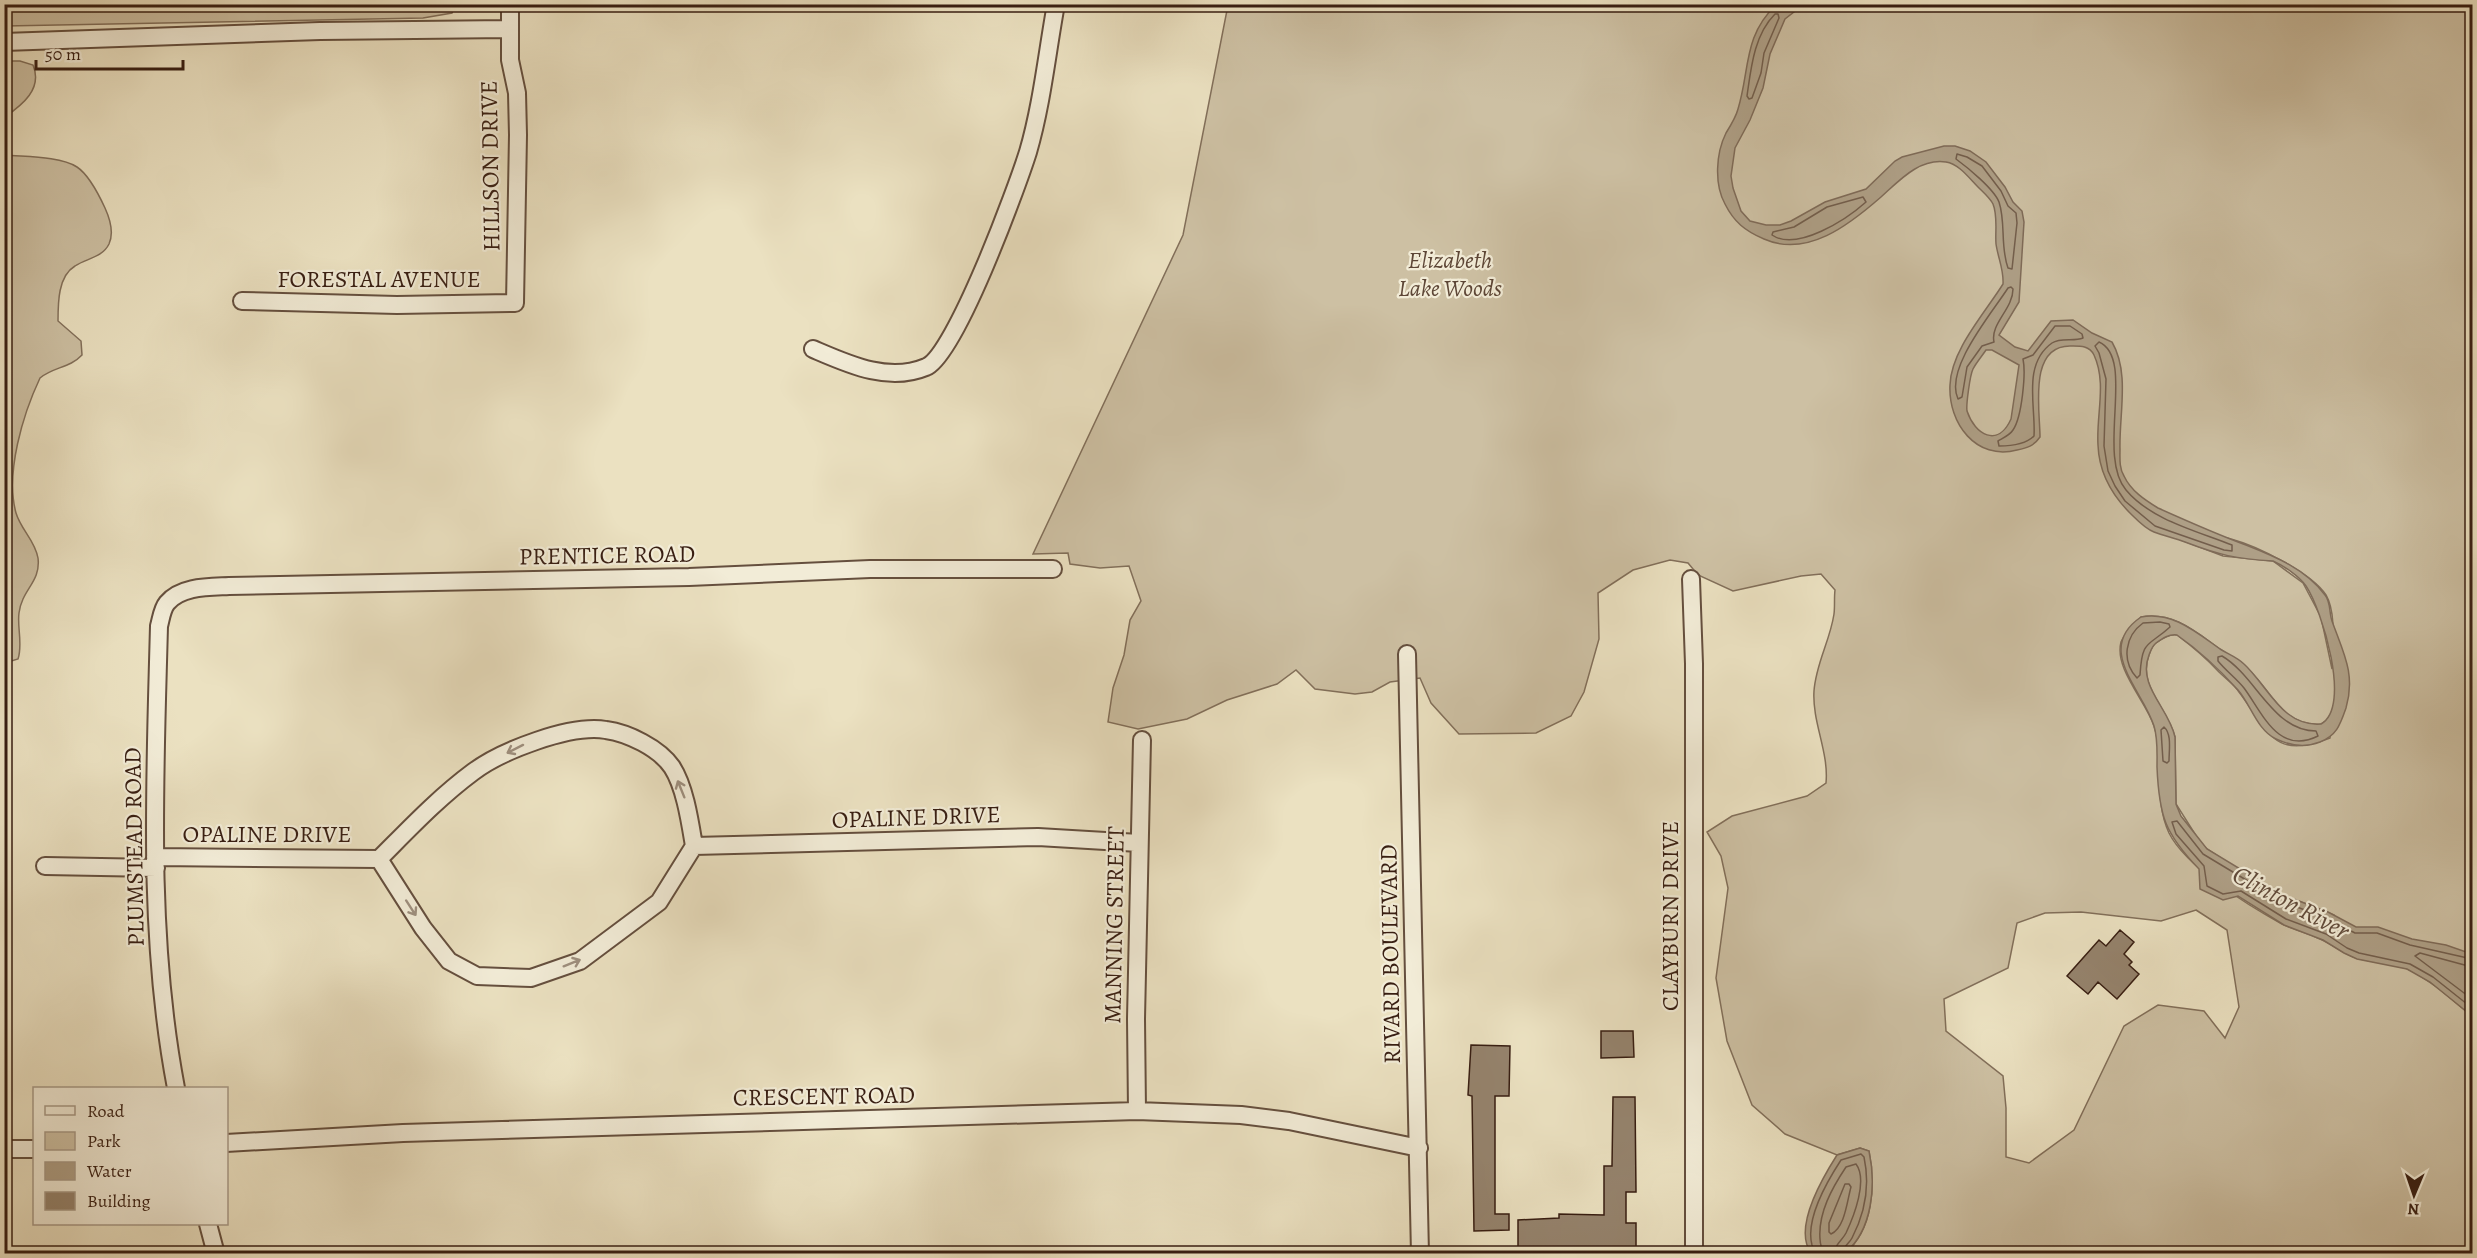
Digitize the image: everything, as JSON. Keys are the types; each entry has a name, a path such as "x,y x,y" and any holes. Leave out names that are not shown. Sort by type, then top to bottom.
{"street":[{"name":"HILLSON DRIVE","path":"510,4 510,60 517,93 518,124 515,303"},
{"path":"813,349 854,367 880,372 912,372 929,367 946,349 1001,229 1028,150 1056,4"},
{"path":"4,42 320,31 509,29"},
{"name":"FORESTAL AVENUE","path":"242,301 397,305 515,303"},
{"name":"PRENTICE ROAD","path":"166,604 181,593 199,587 678,578 904,568 1053,569"},
{"name":"CLAYBURN DRIVE","path":"1691,579 1694,664 1694,1254"},
{"name":"PLUMSTEAD ROAD","path":"166,604 159,626 155,862 160,973 176,1087"},
{"name":"RIVARD BOULEVARD","path":"1407,654 1420,1254"},
{"name":"OPALINE DRIVE","path":"45,866 379,859 436,802 475,770 524,745 574,732 605,730 648,745 672,767 688,807 694,846 659,902 580,961 531,978 477,976 449,961 423,928 379,859"},
{"name":"MANNING STREET","path":"1137,1111 1142,740"},
{"name":"OPALINE DRIVE","path":"694,846 1038,837 1139,843"},
{"name":"CRESCENT ROAD","path":"228,1143 403,1132 1137,1111 1240,1115 1289,1121 1419,1148"},
{"path":"4,1149 33,1149"},
{"path":"208,1225 216,1254"}],"green space":[{"path":"5,4 469,5 456,5 452,13 423,18 5,26"},
{"name":"Elizabeth Lake Woods","path":"1228,5 2472,5 2472,968 2334,928 2334,915 2283,895 2207,849 2176,804 2175,737 2150,687 2146,666 2156,643 2169,636 2177,635 2237,689 2265,729 2283,744 2295,746 2311,744 2330,738 2332,710 2330,718 2321,724 2297,720 2280,707 2243,665 2183,624 2163,617 2141,617 2122,639 2120,652 2126,674 2154,726 2159,753 2161,807 2164,820 2177,846 2189,859 2220,885 2282,924 2325,941 2356,958 2397,965 2410,970 2472,1016 2472,1253 1845,1253 1862,1232 1867,1220 1872,1192 1869,1151 1860,1148 1837,1155 1785,1134 1752,1105 1727,1041 1716,978 1728,888 1721,856 1707,832 1732,816 1807,796 1826,783 1825,760 1815,714 1814,691 1817,671 1832,624 1835,590 1821,574 1801,576 1733,591 1698,575 1688,563 1670,560 1633,570 1598,593 1599,639 1584,692 1571,716 1536,733 1459,734 1431,703 1420,678 1390,682 1372,692 1355,694 1315,689 1296,670 1277,684 1227,700 1187,719 1138,729 1108,722 1113,688 1124,655 1130,620 1141,601 1129,566 1100,568 1070,564 1068,553 1033,554 1183,235","holes":["2211,536 2231,539 2269,554 2309,578 2326,595 2332,612 2332,669 2321,617 2303,583 2273,561 2223,556 2176,538","2196,910 2227,930 2239,1007 2225,1038 2204,1011 2158,1005 2124,1026 2074,1130 2029,1163 2006,1157 2006,1108 2003,1076 1946,1031 1944,999 2008,968 2017,923 2045,913 2081,912 2161,921"]},
{"path":"5,61 20,61 33,65 35,82 24,102 5,117"},
{"path":"5,155 52,159 77,167 97,191 107,212 111,231 106,249 69,270 62,283 58,321 81,341 82,355 72,363 40,378 22,426 14,462 13,497 18,519 36,552 38,566 19,613 18,659 5,663"}],"water":[{"name":"Clinton River","path":"1776,5 1803,5 1785,19 1770,54 1763,88 1735,148 1731,176 1741,211 1750,221 1766,225 1780,225 1825,202 1866,189 1902,157 1944,146 1955,146 1970,151 1986,162 2013,202 2022,211 2024,222 2019,302 1999,335 2015,347 2028,351 2051,321 2073,320 2092,333 2112,342 2121,367 2122,380 2120,459 2122,473 2130,486 2158,508 2257,549 2309,578 2327,598 2332,621 2347,663 2349,696 2340,724 2326,739 2309,745 2293,745 2269,735 2231,682 2177,635 2166,637 2155,644 2146,666 2147,677 2150,687 2172,726 2175,737 2176,804 2181,816 2207,849 2283,895 2328,912 2356,927 2378,927 2412,939 2446,945 2472,954 2472,1016 2430,982 2407,969 2357,959 2323,940 2284,925 2238,896 2223,900 2200,889 2199,869 2178,845 2162,812 2154,726 2126,670 2122,656 2122,642 2128,629 2141,617 2163,617 2183,624 2241,662 2286,712 2307,723 2321,724 2330,714 2334,699 2334,679 2326,636 2313,598 2299,579 2273,561 2228,556 2151,531 2126,508 2108,484 2101,466 2098,434 2100,377 2094,355 2087,348 2070,346 2057,349 2048,356 2039,381 2040,437 2033,445 2002,452 1989,450 1967,436 1954,413 1950,385 1952,372 1962,345 2003,284 2003,279 1996,244 1996,219 1993,204 1955,165 1936,162 1918,167 1841,228 1811,241 1780,244 1757,236 1736,221 1721,196 1718,159 1726,133 1738,109 1753,41 1765,17","holes":["1986,350 1992,350 2019,365 2011,419 2006,428 1993,436 1981,432 1967,411 1973,369"]},
{"path":"1860,1148 1869,1151 1872,1178 1870,1206 1862,1232 1845,1253 1811,1253 1806,1243 1806,1230 1812,1203 1818,1189 1837,1155"}],"building":[{"path":"2120,930 2134,942 2124,954 2132,962 2129,965 2139,974 2117,999 2098,982 2088,994 2067,976 2099,940 2106,946"},
{"path":"1601,1031 1633,1031 1634,1057 1601,1058"},
{"path":"1471,1045 1510,1046 1509,1096 1495,1096 1495,1214 1509,1214 1509,1230 1474,1231 1472,1096 1468,1095"},
{"path":"1613,1097 1635,1097 1636,1192 1626,1192 1626,1223 1636,1223 1636,1254 1603,1254 1603,1248 1538,1247 1539,1254 1518,1254 1518,1220 1559,1218 1559,1214 1604,1215 1604,1166 1612,1166"}]}
